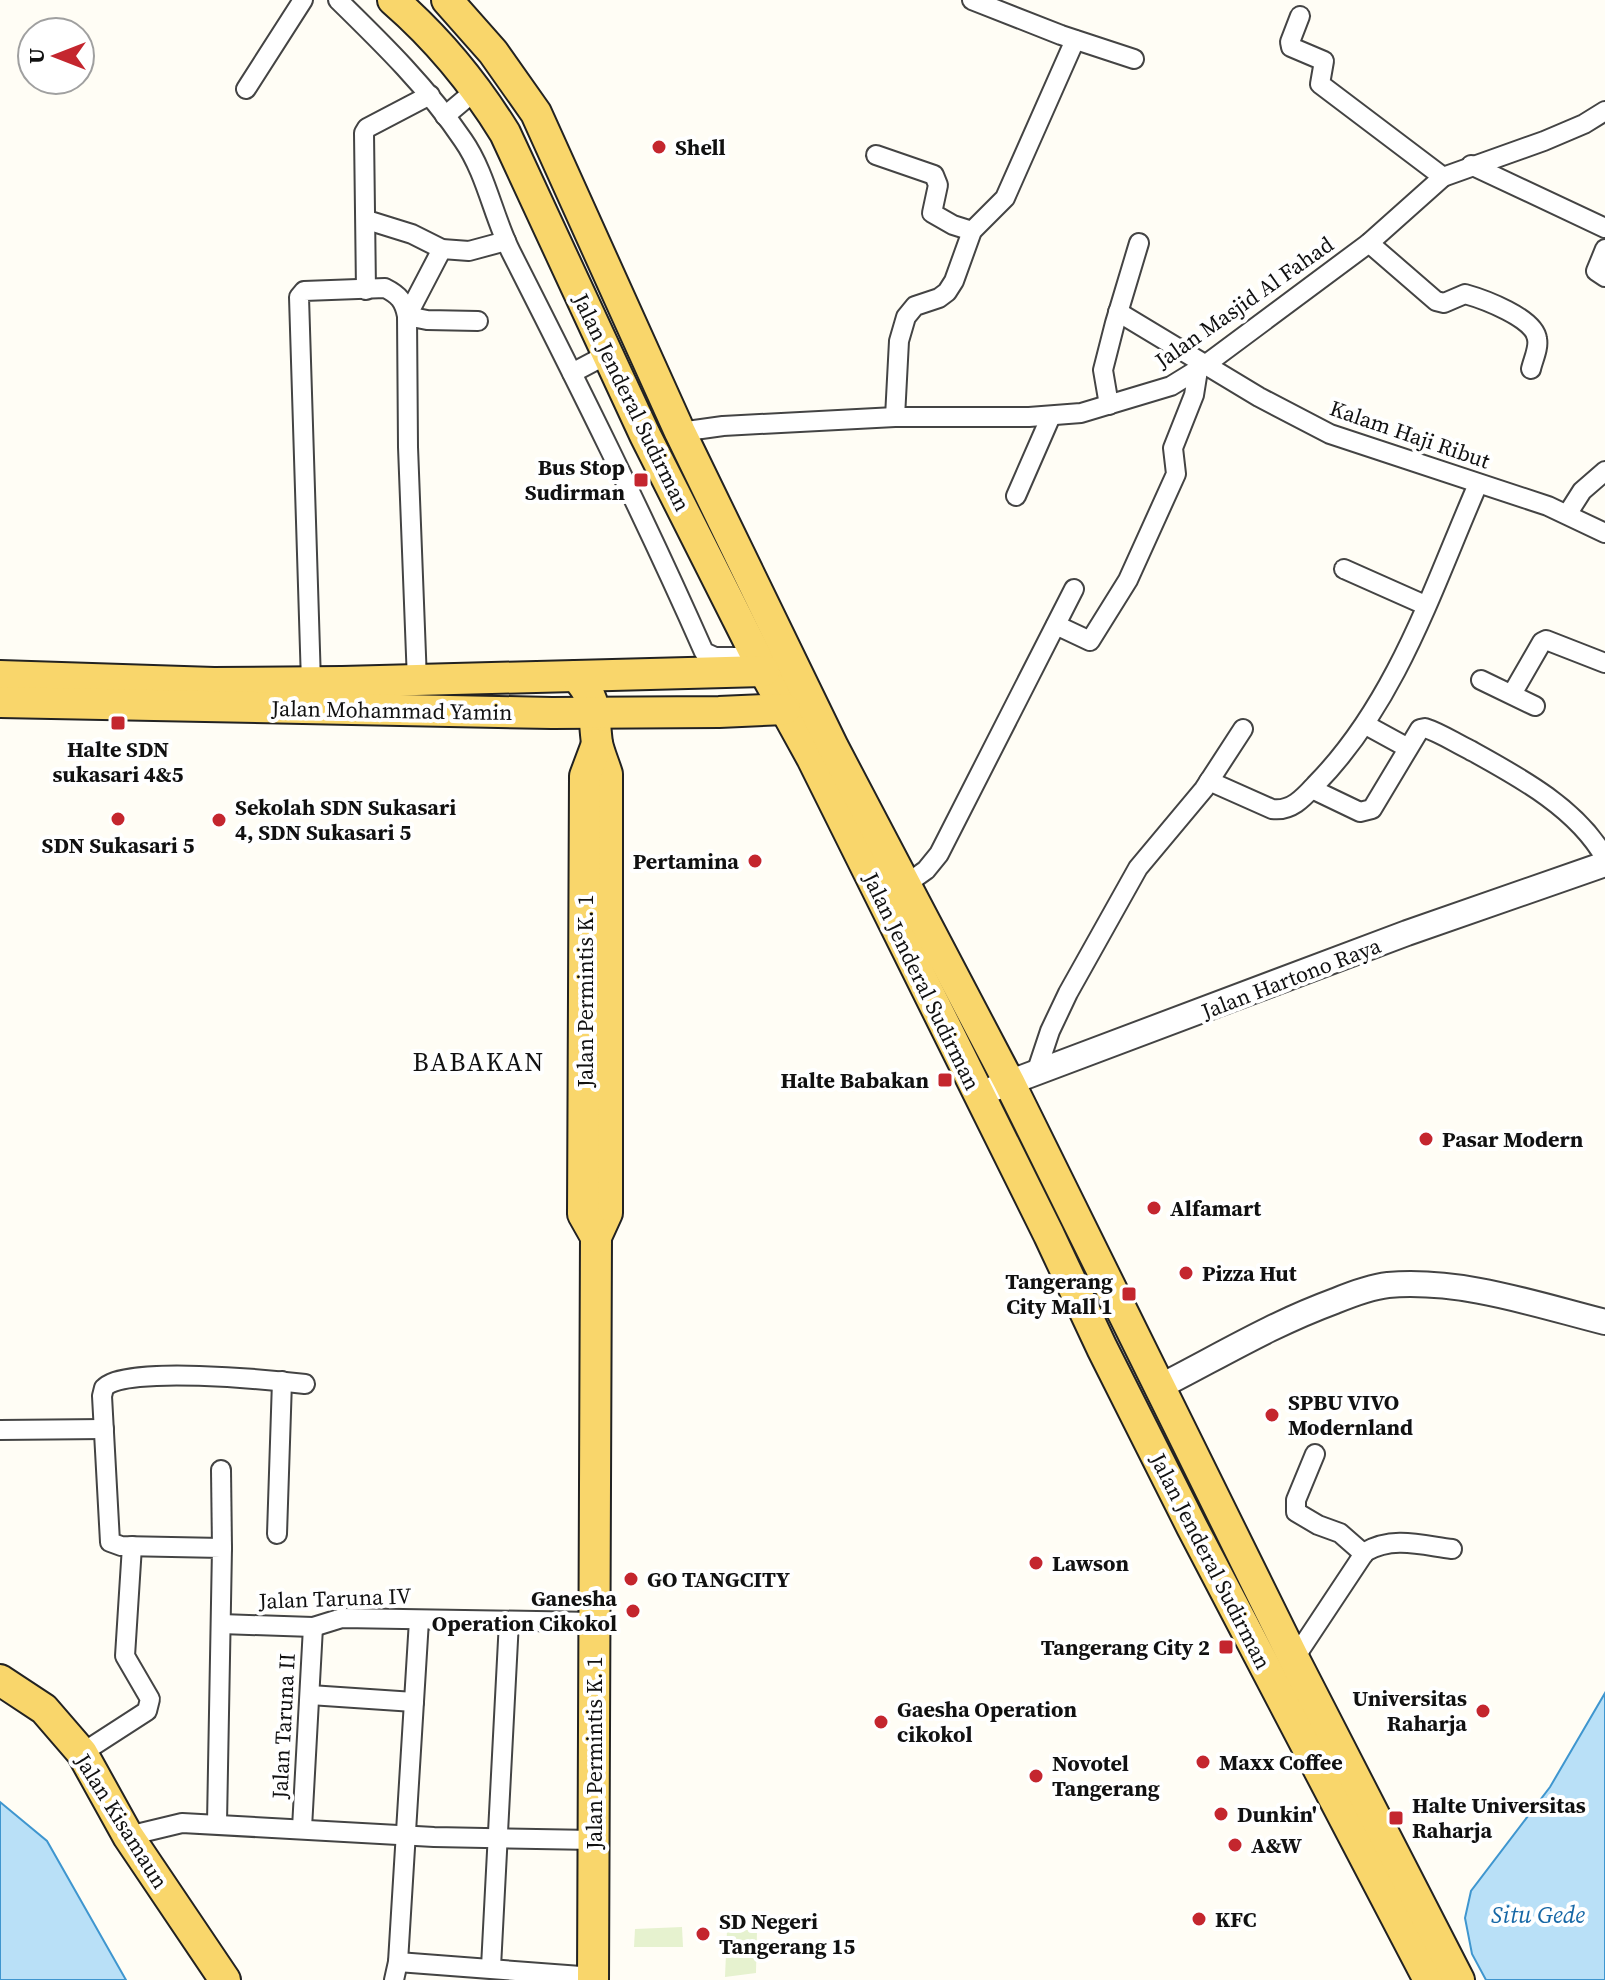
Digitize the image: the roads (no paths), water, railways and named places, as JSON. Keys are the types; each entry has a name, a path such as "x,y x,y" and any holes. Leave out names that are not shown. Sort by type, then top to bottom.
{"main road":[{"name":"Jalan Jenderal Sudirman","path":"393,0 446,51 477,89 505,133 608,354 642,471 760,664 812,758 1192,1527 1429,1980"},
{"name":"Jalan Jenderal Sudirman","path":"447,0 493,52 536,113 680,432 833,747 905,885 1023,1078 1159,1387 1459,1980"},
{"name":"Jalan Mohammad Yamin","path":"0,676 214,683 417,681 707,674 760,664"},
{"path":"707,674 719,712"},
{"name":"Jalan Permintis K. 1","path":"576,676 588,689 596,713 597,744 607,774 607,1213 596,1237 594,1979"},
{"name":"Jalan Mohammad Yamin","path":"0,702 596,713 785,709"},
{"name":"Jalan Kisamaun","path":"0,1680 44,1709 82,1753 128,1836 225,1980"}],"street":[{"path":"246,89 303,0"},
{"path":"338,0 430,95 474,160 506,241 572,373 642,471 704,652 715,657 760,664"},
{"path":"972,0 1134,59"},
{"path":"1300,16 1290,45 1324,61 1320,84 1443,177"},
{"path":"895,417 899,341 906,317 915,306 947,292 972,231 1005,198 1075,40"},
{"path":"445,116 477,89"},
{"path":"366,290 364,139 367,128 430,95"},
{"name":"Jalan Masjid Al Fahad","path":"680,432 723,426 895,417 1051,416 1081,413 1171,386 1369,243 1443,177 1544,141 1604,115"},
{"path":"876,155 934,175 938,185 932,213 972,231"},
{"path":"1471,165 1605,228"},
{"path":"367,220 412,234 442,249 469,251 506,241"},
{"path":"1109,405 1103,370 1139,243"},
{"path":"1369,243 1436,301 1444,303 1465,294 1527,321 1535,330 1538,341 1531,369"},
{"path":"407,316 442,249"},
{"path":"1605,249 1596,271 1605,277"},
{"path":"311,682 299,297 304,291 385,288 404,303 407,316 408,447 417,681"},
{"name":"Kalam Haji Ribut","path":"1118,312 1201,367 1330,434 1568,513 1605,533"},
{"path":"407,316 427,320 478,321"},
{"path":"572,373 608,354"},
{"path":"1056,625 1090,641 1128,580 1176,474 1173,448 1194,395 1201,367"},
{"path":"1016,496 1051,416"},
{"path":"1568,513 1582,491 1605,471"},
{"path":"1209,781 1272,809 1282,810 1293,806 1335,765 1366,725 1402,661 1478,484"},
{"path":"1344,569 1425,605"},
{"path":"905,885 926,870 939,854 1074,589"},
{"path":"1512,694 1546,640 1605,663"},
{"path":"1481,680 1535,706"},
{"path":"1366,725 1408,748"},
{"path":"1312,789 1360,812 1372,809 1420,729 1425,728 1511,772 1576,821 1596,842 1605,861"},
{"path":"1023,1078 1138,868 1209,781 1243,729"},
{"name":"Jalan Hartono Raya","path":"979,1096 1605,861"},
{"path":"1159,1387 1274,1325 1355,1293 1385,1285 1481,1291 1605,1322"},
{"path":"222,1548 114,1546 108,1538 104,1388 120,1379 173,1376 305,1384"},
{"path":"277,1534 282,1381"},
{"path":"0,1430 104,1429"},
{"path":"1315,1454 1296,1500 1296,1512 1340,1533 1364,1554"},
{"path":"217,1823 221,1470"},
{"path":"1294,1659 1364,1554 1381,1543 1452,1549"},
{"path":"82,1753 147,1711 150,1704 125,1656 132,1546"},
{"name":"Jalan Taruna IV","path":"221,1624 313,1627 342,1618 595,1622"},
{"path":"419,1620 396,1971 491,1967 594,1979"},
{"path":"491,1967 509,1621"},
{"name":"Jalan Taruna II","path":"302,1828 313,1627"},
{"path":"310,1695 414,1702"},
{"path":"128,1836 182,1823 217,1823 497,1840 594,1840"}],"water":[{"name":"Situ Gede","path":"1605,1693 1605,1980 1486,1980 1472,1954 1465,1918 1471,1891 1550,1787"},
{"path":"0,1802 47,1841 126,1980 0,1980"}],"place":[{"name":"Shell","path":"659,147"},
{"name":"Bus Stop Sudirman","path":"641,480"},
{"name":"Halte SDN sukasari 4&5","path":"118,723"},
{"name":"SDN Sukasari 5","path":"118,819"},
{"name":"Sekolah SDN Sukasari 4, SDN Sukasari 5","path":"219,820"},
{"name":"Pertamina","path":"755,861"},
{"name":"Halte Babakan","path":"945,1080"},
{"name":"Pasar Modern","path":"1426,1139"},
{"name":"Alfamart","path":"1154,1208"},
{"name":"Pizza Hut","path":"1186,1273"},
{"name":"Tangerang City Mall 1","path":"1129,1294"},
{"name":"SPBU VIVO Modernland","path":"1272,1415"},
{"name":"Lawson","path":"1036,1563"},
{"name":"GO TANGCITY","path":"631,1579"},
{"name":"Ganesha Operation Cikokol","path":"633,1611"},
{"name":"Tangerang City 2","path":"1226,1647"},
{"name":"Universitas Raharja","path":"1483,1711"},
{"name":"Gaesha Operation cikokol","path":"881,1722"},
{"name":"Maxx Coffee","path":"1203,1762"},
{"name":"Novotel Tangerang","path":"1036,1776"},
{"name":"Dunkin'","path":"1221,1814"},
{"name":"Halte Universitas Raharja","path":"1396,1818"},
{"name":"A&W","path":"1235,1845"},
{"name":"KFC","path":"1199,1919"},
{"name":"SD Negeri Tangerang 15","path":"703,1934"}],"district":[{"name":"BABAKAN","path":"479,1062"}]}
